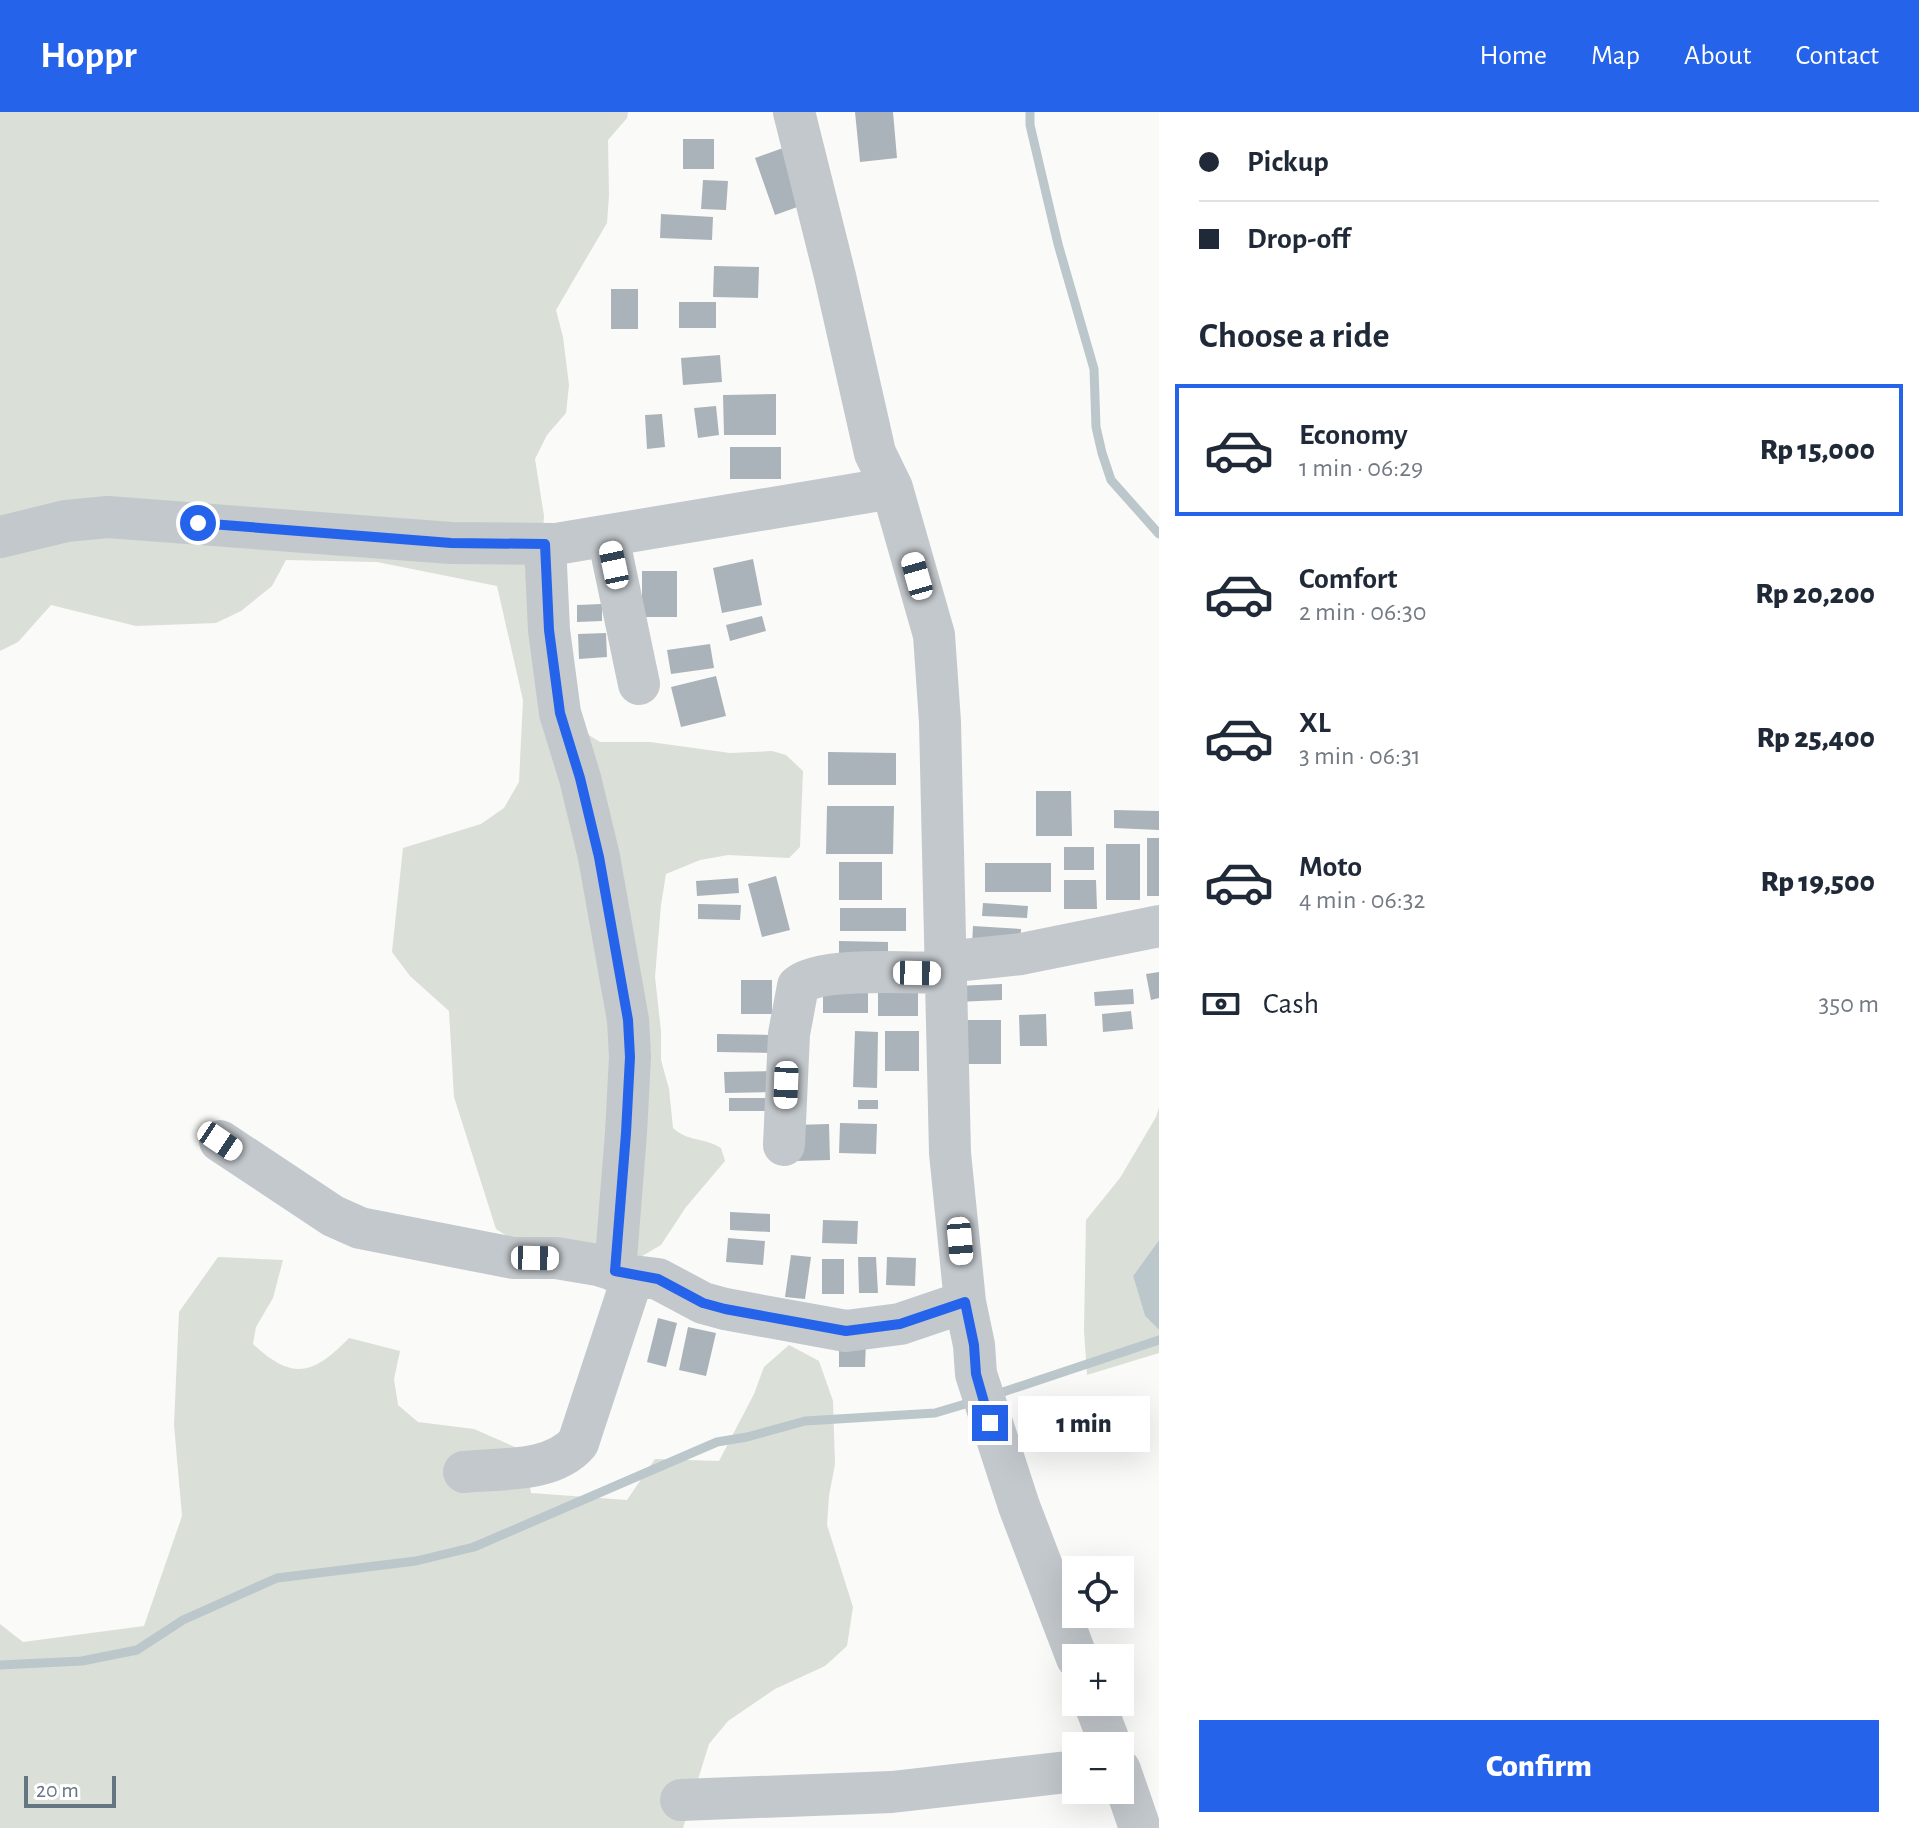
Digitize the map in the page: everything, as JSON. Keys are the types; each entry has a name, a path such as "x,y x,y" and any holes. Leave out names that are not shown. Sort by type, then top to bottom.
{"street":[{"path":"794,112 875,453 892,488 934,635 940,722 950,1153 965,1302 974,1345 976,1374 1019,1506 1072,1644"},
{"path":"0,537 66,521 108,517 451,543 545,544 892,488"},
{"path":"608,536 639,684"},
{"path":"464,1472 550,1463 568,1455 578,1443 635,1276 626,1133 630,1057 628,1020 599,857 560,713 549,630 545,544"},
{"path":"784,1145 789,1034 801,982 813,977 860,972 945,968 1159,926"},
{"path":"220,1141 333,1216 360,1228 513,1258 556,1258 635,1276 725,1309 846,1331 900,1324 965,1302"},
{"path":"681,1800 892,1792 1062,1773"},
{"path":"1132,1804 1140,1828"}],"shaded area":[{"path":"0,112 628,112 627,118 608,140 607,223 556,310 569,385 566,413 547,435 535,459 544,516 538,598 576,727 600,742 650,742 730,753 772,751 786,755 803,771 800,847 789,858 728,855 700,860 666,874 655,977 661,1060 669,1089 673,1128 721,1148 725,1161 686,1207 661,1245 637,1259 518,1243 496,1229 454,1097 449,1011 410,976 392,952 403,848 481,824 504,808 519,782 523,700 497,586 377,562 286,560 272,586 241,611 216,623 136,626 51,605 18,642 0,651"},
{"path":"1159,1108 1159,1240 1133,1276 1145,1316 1159,1330 1159,1353 1087,1375 1084,1330 1086,1220 1120,1178"},
{"path":"1159,1240 1159,1330 1145,1316 1133,1276"},
{"path":"218,1257 283,1260 273,1298 256,1327 253,1344 267,1356 280,1364 302,1369 324,1360 349,1338 400,1351 394,1379 398,1405 418,1422 474,1429 524,1451 531,1493 627,1500 655,1459 719,1461 754,1394 764,1367 789,1345 819,1361 833,1401 835,1464 827,1525 853,1607 847,1646 825,1666 775,1689 728,1721 709,1744 683,1828 0,1828 0,1624 23,1642 144,1626 182,1516 174,1425 179,1312"}],"building":[{"path":"855,112 893,112 897,158 860,162"},
{"path":"683,139 714,139 714,169 683,169"},
{"path":"783,148 803,205 775,215 755,158"},
{"path":"703,180 728,181 726,210 701,209"},
{"path":"661,214 713,217 712,240 660,238"},
{"path":"714,266 759,267 758,298 713,297"},
{"path":"611,289 638,289 638,329 611,329"},
{"path":"679,302 716,302 716,328 679,328"},
{"path":"720,355 722,382 683,385 681,358"},
{"path":"776,394 776,435 724,435 723,395"},
{"path":"716,406 719,435 698,438 694,408"},
{"path":"662,414 665,447 647,449 645,415"},
{"path":"730,447 781,447 781,479 730,479"},
{"path":"753,559 762,605 722,613 713,568"},
{"path":"642,571 677,571 677,617 642,617"},
{"path":"602,604 602,621 577,622 577,605"},
{"path":"762,616 766,631 730,641 726,625"},
{"path":"606,633 607,657 579,659 578,634"},
{"path":"710,644 714,668 671,674 667,650"},
{"path":"716,676 726,716 681,727 671,687"},
{"path":"828,752 896,753 896,785 828,785"},
{"path":"1036,791 1071,791 1072,836 1036,836"},
{"path":"827,806 894,806 893,854 826,854"},
{"path":"1114,810 1159,811 1159,830 1114,828"},
{"path":"1147,838 1159,838 1159,896 1147,896"},
{"path":"1106,844 1140,844 1140,900 1106,900"},
{"path":"1064,847 1094,847 1094,870 1064,870"},
{"path":"839,862 882,862 882,900 839,900"},
{"path":"985,863 1051,863 1051,892 985,892"},
{"path":"776,876 790,930 762,937 748,884"},
{"path":"738,878 739,893 697,896 696,881"},
{"path":"1064,880 1096,880 1097,909 1064,909"},
{"path":"983,903 1028,906 1027,918 982,916"},
{"path":"698,904 741,905 740,920 698,919"},
{"path":"840,908 906,908 906,931 840,931"},
{"path":"973,926 1021,929 1020,948 972,945"},
{"path":"839,941 888,942 888,963 839,962"},
{"path":"1159,972 1159,998 1151,1000 1146,974"},
{"path":"741,980 772,980 772,1014 741,1014"},
{"path":"1002,984 1002,1000 956,1002 955,986"},
{"path":"823,987 868,987 868,1013 823,1013"},
{"path":"1133,989 1134,1004 1095,1006 1094,992"},
{"path":"878,991 918,991 918,1016 878,1016"},
{"path":"1131,1011 1133,1029 1103,1032 1102,1014"},
{"path":"1046,1014 1047,1046 1020,1046 1019,1015"},
{"path":"961,1020 1001,1020 1001,1064 961,1064"},
{"path":"855,1031 878,1032 877,1088 853,1087"},
{"path":"885,1031 919,1031 919,1071 885,1071"},
{"path":"717,1034 772,1035 772,1053 717,1052"},
{"path":"775,1071 776,1092 725,1093 724,1072"},
{"path":"729,1098 771,1098 771,1111 729,1111"},
{"path":"858,1100 878,1100 878,1109 858,1109"},
{"path":"840,1123 877,1124 876,1154 839,1153"},
{"path":"829,1124 830,1160 795,1161 794,1125"},
{"path":"730,1212 770,1214 770,1232 730,1230"},
{"path":"823,1220 858,1221 857,1244 822,1243"},
{"path":"728,1238 765,1241 763,1265 726,1262"},
{"path":"791,1255 811,1257 805,1299 785,1297"},
{"path":"858,1257 876,1257 878,1293 859,1293"},
{"path":"887,1257 916,1258 915,1286 886,1285"},
{"path":"822,1259 844,1259 844,1294 822,1294"},
{"path":"658,1318 677,1323 666,1367 647,1362"},
{"path":"688,1327 716,1333 706,1376 679,1370"},
{"path":"839,1341 866,1342 865,1367 839,1367"}],"waterway":[{"path":"1030,112 1030,125 1058,244 1094,369 1096,427 1102,453 1111,480 1159,534"},
{"path":"994,1395 1159,1340"},
{"path":"0,1665 82,1661 137,1650 183,1620 277,1578 416,1561 474,1547 717,1442 805,1421 935,1413 972,1402"}],"route":[{"path":"198,523 451,543 545,544 549,630 560,713 599,857 628,1020 630,1057 615,1271 658,1279 703,1303 725,1309 846,1331 900,1324 965,1302 974,1345 976,1374 990,1423"}]}
